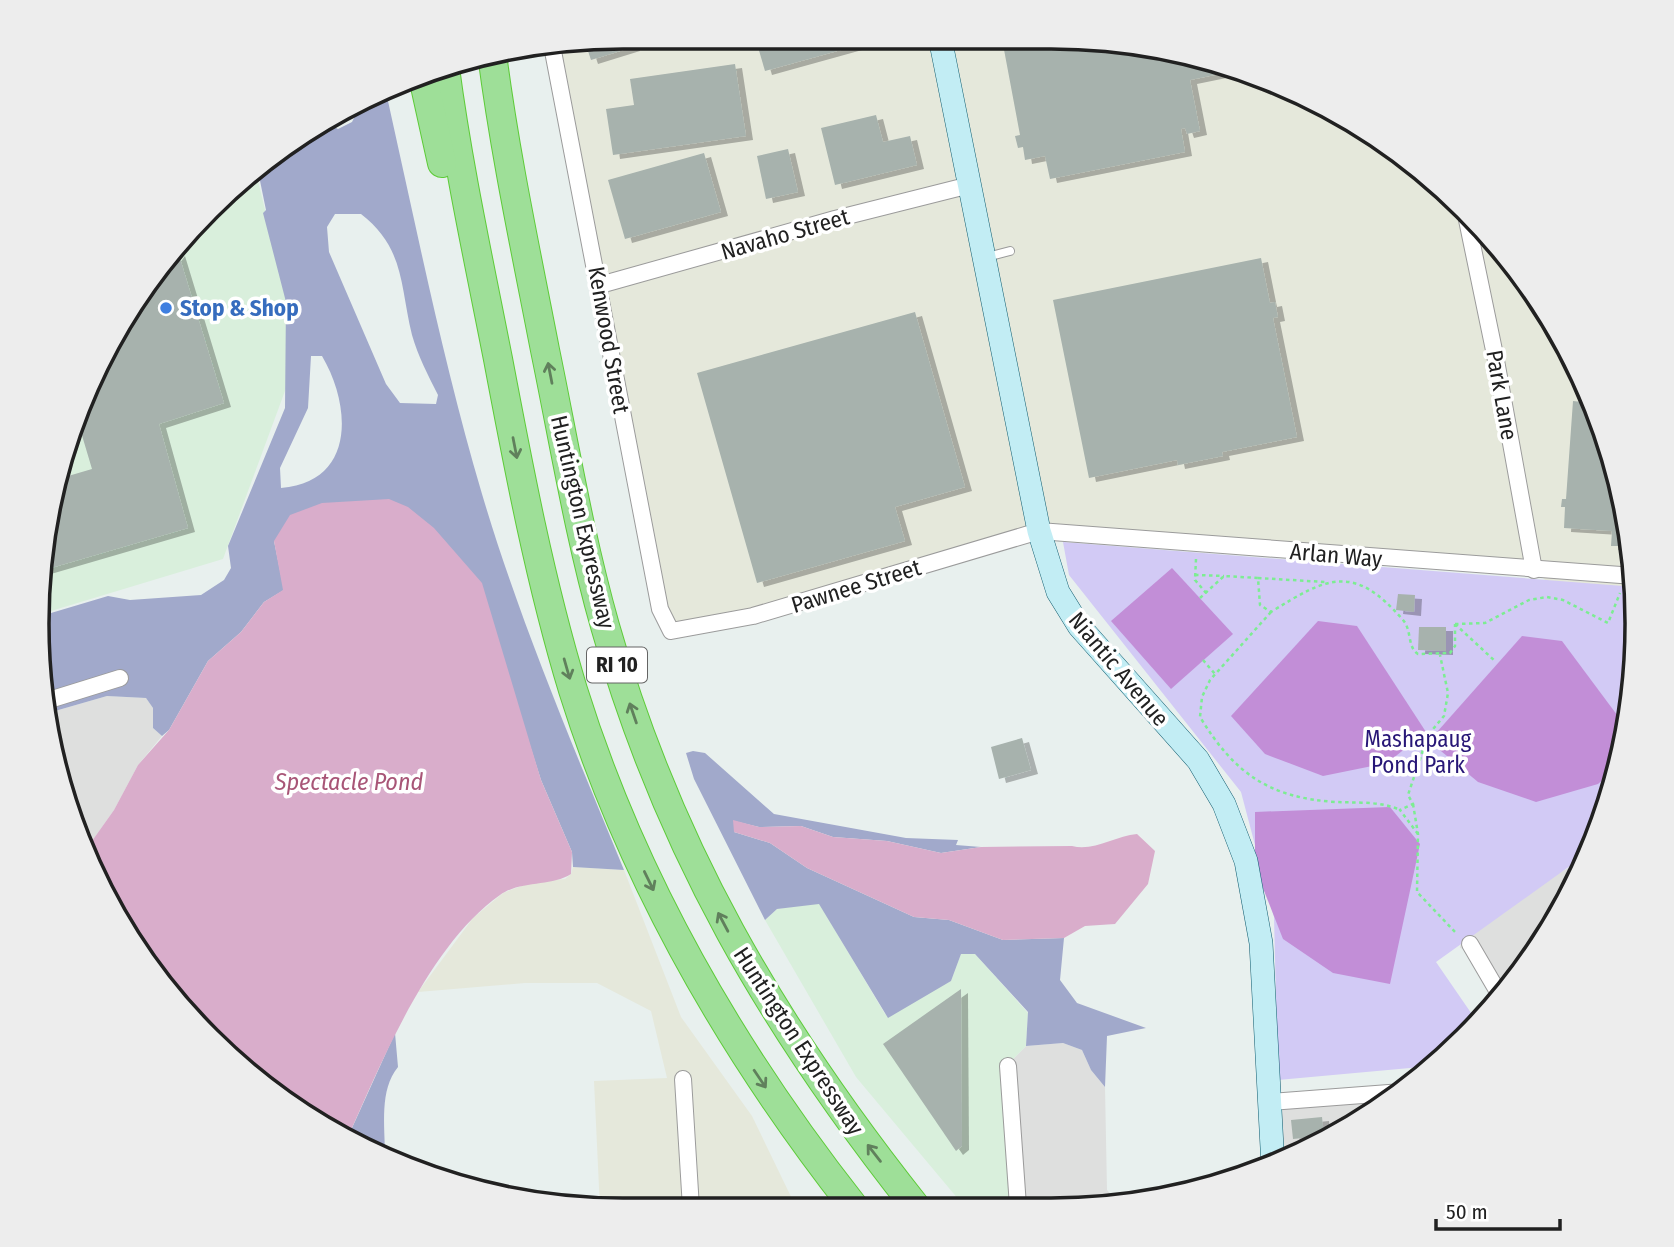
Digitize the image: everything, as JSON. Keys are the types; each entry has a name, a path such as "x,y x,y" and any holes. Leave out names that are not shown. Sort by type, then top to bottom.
{"highway":[{"name":"Huntington Expressway","path":"494,64 507,154 587,555 605,625 642,739 687,849 748,968 832,1098 909,1198"},
{"name":"RI 10","path":"446,77 462,173 531,526 556,632 614,803 664,912 722,1019 788,1120 847,1198"},
{"path":"425,85 456,225 499,366"}],"street":[{"name":"Niantic Avenue","path":"942,49 1039,531 1058,592 1079,626 1198,760 1224,804 1245,861 1261,943 1272,1153"},
{"name":"Kenwood Street","path":"554,54 660,609 671,631"},
{"name":"Navaho Street","path":"600,285 835,219 970,185"},
{"name":"Park Lane","path":"1469,231 1534,570"},
{"name":"Arlan Way","path":"1039,531 1623,576"},
{"name":"Pawnee Street","path":"671,631 753,616 1039,531"},
{"path":"54,698 120,678"},
{"path":"1464,940 1494,987"},
{"path":"1008,1066 1017,1198"},
{"path":"683,1079 690,1198"},
{"path":"1270,1102 1379,1095"}],"lane":[{"path":"984,257 1010,251"}],"path":[{"path":"1197,544 1195,580 1207,594"},
{"path":"1195,575 1353,582 1365,588 1406,622 1415,653 1450,653 1454,646 1455,624"},
{"path":"1200,598 1224,576"},
{"path":"1258,578 1260,605 1271,612"},
{"path":"1325,582 1271,612 1205,688 1200,717 1247,776 1279,792 1315,801 1382,805 1400,810 1418,834"},
{"path":"1455,624 1485,623 1529,600 1547,597 1563,600 1608,623 1624,588"},
{"path":"1455,624 1496,662"},
{"path":"1440,655 1448,693 1444,716 1428,735 1408,795 1413,804 1418,834 1417,892 1464,940"},
{"path":"1203,660 1215,674"},
{"path":"1400,810 1413,804"}],"shaded area":[{"path":"624,49 1088,50 1163,60 1199,69 1235,79 1305,108 1370,146 1429,192 1457,217 1482,245 1528,304 1566,369 1595,439 1614,511 1624,586 1624,594 1555,589 1532,568 1043,530 762,613 666,623 554,53"},
{"path":"388,100 442,344 482,494 530,637 624,870 573,867 572,852 541,780 510,683 274,541 284,590 264,602 241,632 208,661 169,730 162,736 153,728 153,708 146,698 107,696 56,711 50,661 49,614 108,596 130,600 201,595 224,580 231,568 228,546 285,408 286,302 263,213 266,210 260,180 304,146 334,127 338,129 352,122 355,116","holes":["335,214 361,214 386,240 393,254 414,343 438,395 436,404 400,403 386,384 329,252 327,227","311,356 322,356 339,397 342,419 340,439 334,457 323,472 305,483 281,488 280,468 308,408"]},
{"path":"258,181 299,353 223,559 49,611 60,511 79,439 108,369 146,304 168,274 217,217"},
{"path":"1172,568 1233,634 1171,689 1111,621"},
{"path":"1318,621 1357,626 1426,732 1387,763 1323,776 1265,754 1231,716"},
{"path":"1522,636 1562,641 1617,715 1603,780 1598,784 1536,802 1478,782 1429,741"},
{"path":"107,696 146,698 153,708 153,728 162,736 138,765 114,810 92,841 69,772 56,711"},
{"path":"686,753 705,753 774,814 906,838 958,840 956,845 981,847 941,853 887,841 833,837 801,826 759,827 734,821 734,832 770,843 807,868 914,917 949,920 1003,940 1064,938 1060,980 1077,1003 1146,1028 1107,1036 1105,1087 1091,1070 1082,1050 1063,1043 1026,1046 1028,1012 975,954 961,954 951,981 888,1018 819,904 777,909 765,920 694,779"},
{"path":"1390,807 1420,844 1390,984 1333,973 1283,939 1255,868 1255,812"},
{"path":"573,867 624,870 681,1017 752,1116 792,1198 599,1197 594,1081 667,1078 651,1011 597,983 525,983 418,992 473,918 503,893 532,882 565,879 571,874"},
{"path":"1571,867 1528,943 1495,986 1471,950 1460,948 1463,936 1522,892"},
{"path":"819,903 885,1014 951,981 961,954 975,954 1028,1013 1026,1046 1011,1061 1018,1198 957,1198 856,1077 765,920 777,909"},
{"path":"395,1033 398,1067 388,1086 386,1097 385,1146 351,1129"},
{"path":"1063,1043 1082,1050 1091,1070 1105,1087 1107,1190 1111,1194 1018,1198 1011,1061 1026,1046"},
{"path":"1381,1093 1338,1121 1275,1152 1273,1100"}],"green space":[{"name":"Mashapaug Pond Park","path":"1063,542 1624,586 1624,661 1614,736 1595,808 1572,865 1436,962 1472,1014 1414,1068 1278,1080 1274,917 1241,792 1069,575"}],"water":[{"name":"Spectacle Pond","path":"389,499 408,507 434,528 482,583 541,780 572,852 571,874 554,881 508,890 474,917 451,943 410,1007 351,1129 274,1079 217,1030 146,943 108,878 92,841 114,810 138,765 169,730 208,661 241,632 264,602 283,590 274,541 290,515 322,503"},
{"path":"733,820 759,827 801,826 833,837 887,841 941,853 981,847 1088,847 1137,834 1155,851 1148,884 1115,924 1085,926 1064,938 1003,940 949,920 914,917 807,868 770,843 734,832"}],"building":[{"path":"627,49 591,60 588,50"},
{"path":"759,49 844,49 765,71"},
{"path":"1004,49 1088,50 1125,54 1163,60 1218,74 1190,80 1200,131 1187,134 1185,128 1181,129 1185,152 1050,179 1045,156 1025,160 1023,147 1018,148 1015,136 1020,135"},
{"path":"735,64 746,136 613,155 606,109 634,105 630,79"},
{"path":"876,115 883,142 910,136 917,165 835,185 821,128"},
{"path":"788,149 798,192 766,199 757,156"},
{"path":"704,153 721,212 625,239 608,180"},
{"path":"1261,258 1270,303 1275,302 1278,317 1273,318 1297,437 1222,452 1223,456 1178,465 1177,460 1089,478 1053,300"},
{"path":"180,259 224,403 159,424 188,528 52,568 60,511 69,476 92,469 81,433 93,404 126,336 146,304"},
{"path":"915,312 965,487 895,507 905,541 757,583 697,373"},
{"path":"1573,401 1580,402 1595,439 1614,511 1620,546 1611,546 1612,531 1564,528 1565,507 1561,507 1562,499 1566,499"},
{"path":"1398,594 1415,595 1414,612 1396,610"},
{"path":"1419,627 1446,627 1446,651 1418,650"},
{"path":"1022,738 1031,770 999,779 991,747"},
{"path":"961,989 962,1146 956,1151 883,1044"},
{"path":"1322,1117 1323,1129 1308,1138 1293,1139 1291,1120"}],"place":[{"name":"Stop & Shop","path":"166,308"}]}
